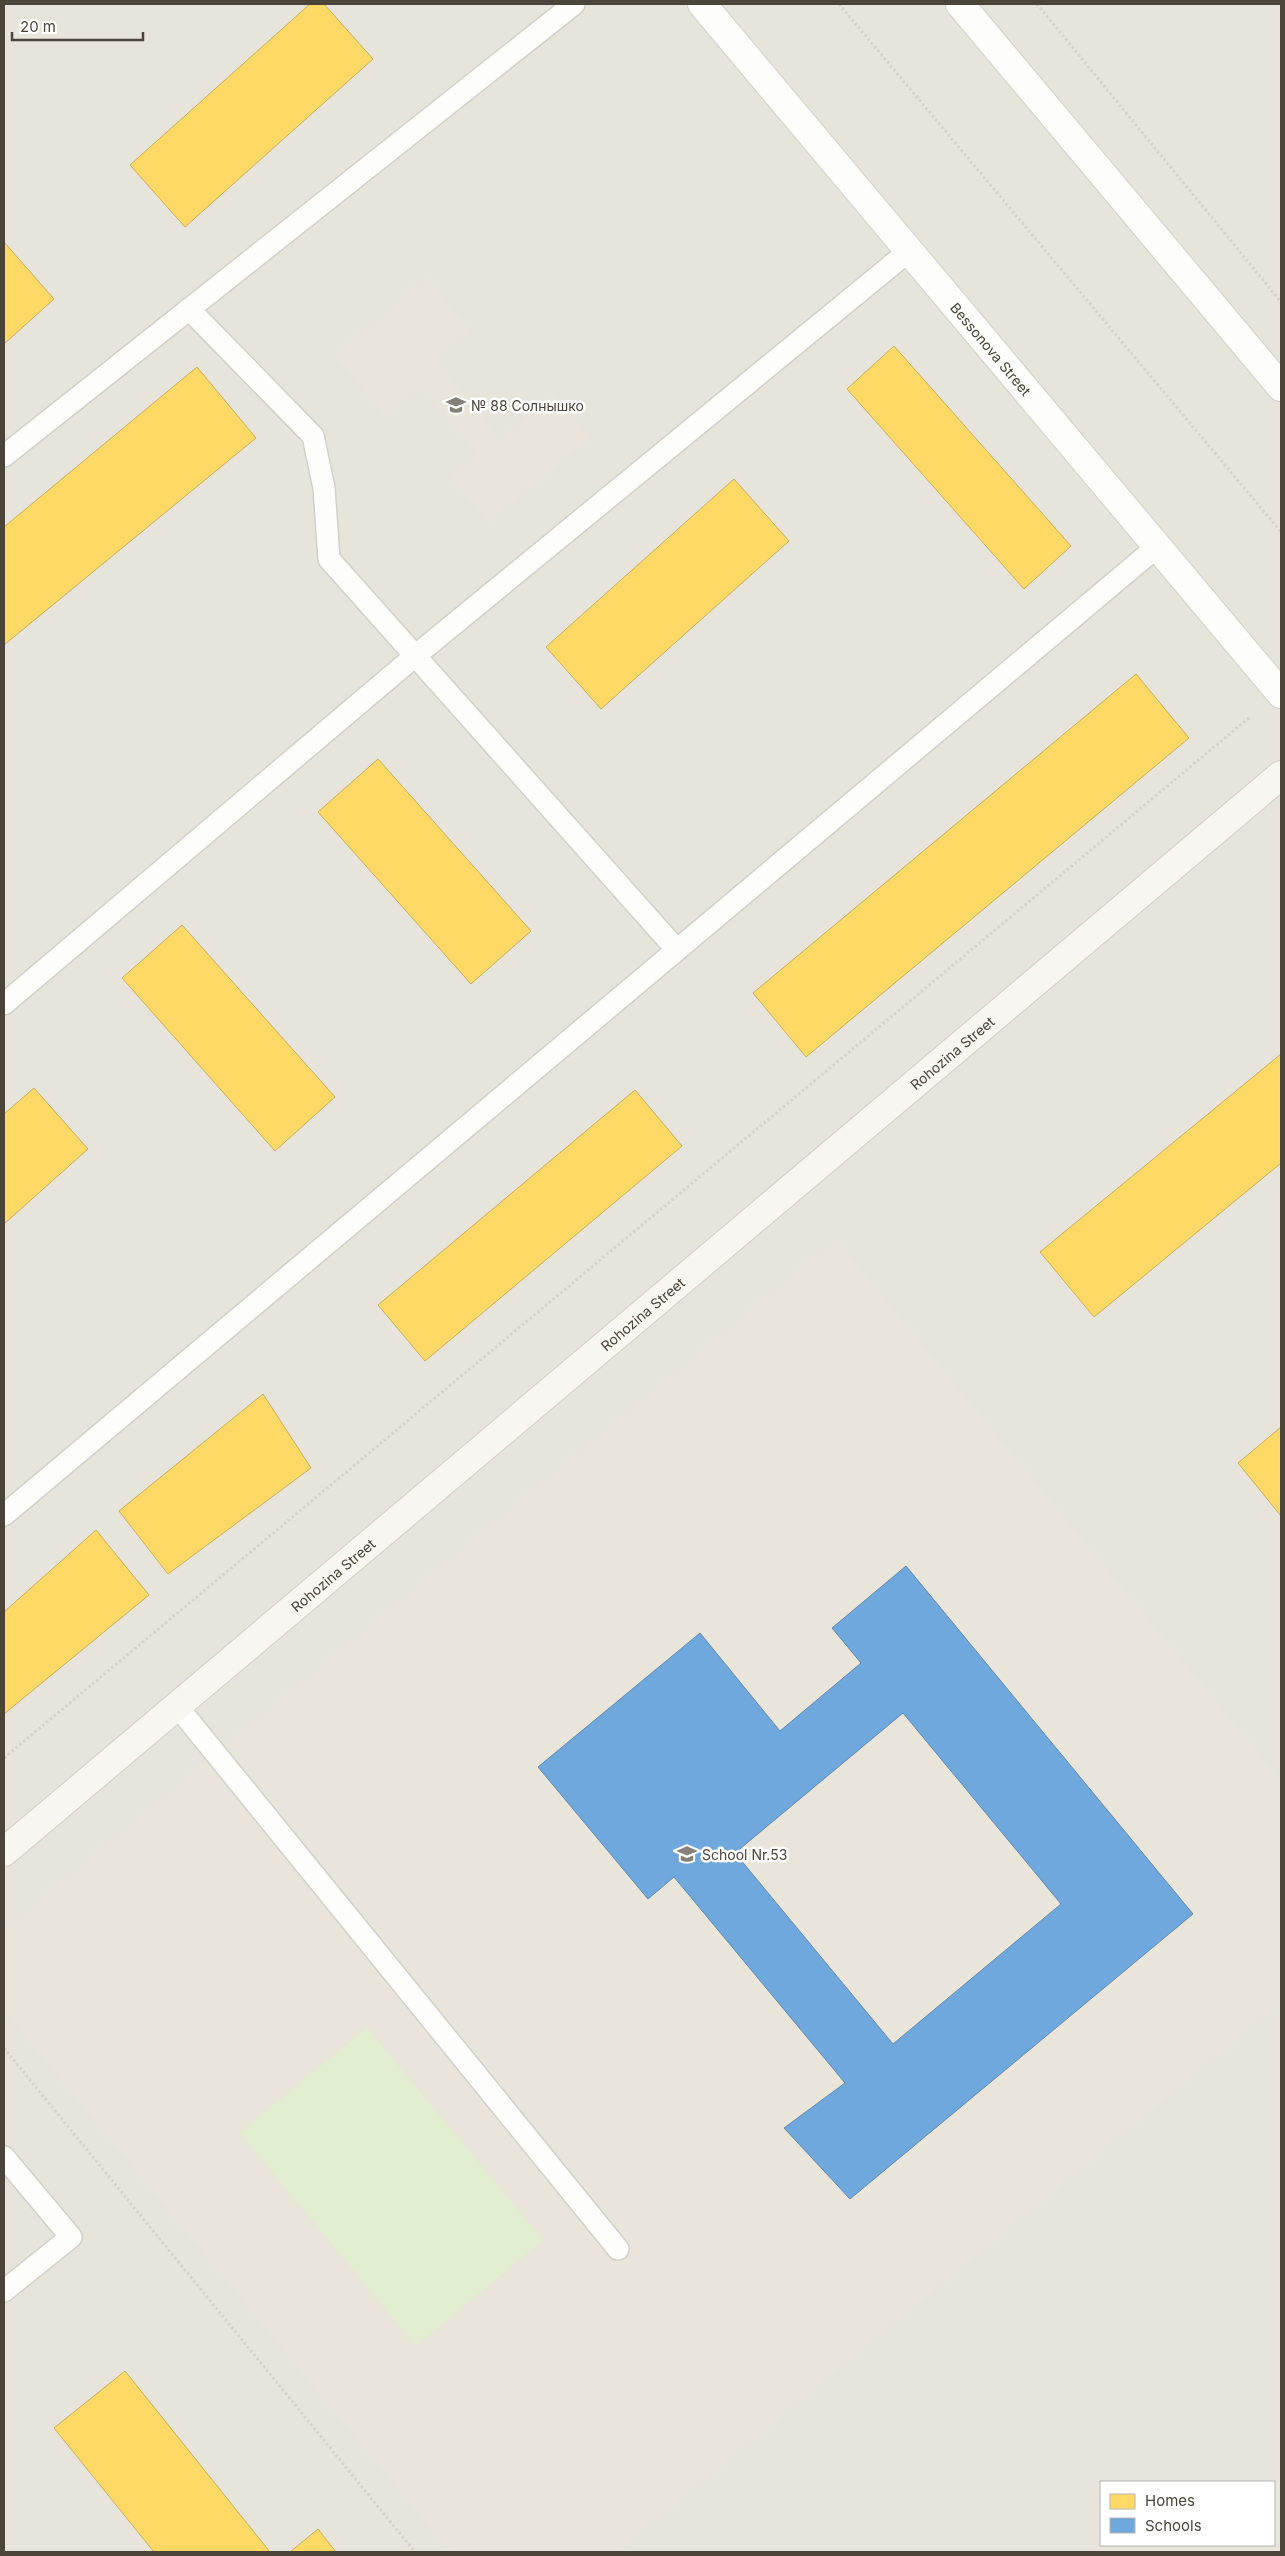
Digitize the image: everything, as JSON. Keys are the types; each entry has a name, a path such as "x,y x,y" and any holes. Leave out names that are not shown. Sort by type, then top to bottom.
{"street":[{"name":"Bessonova Street","path":"702,4 1280,693"},
{"path":"960,4 1281,387"},
{"name":"Rohozina Street","path":"4,1852 1281,775"}],"lane":[{"path":"4,456 574,4"},
{"path":"4,1004 415,656 909,251"},
{"path":"189,309 313,436 324,488 329,559 677,950"},
{"path":"4,1515 1158,546"},
{"path":"177,1706 618,2249"},
{"path":"4,2157 70,2237 4,2291"}],"path":[{"path":"839,4 1281,532"},
{"path":"1037,4 1281,302"},
{"path":"4,1758 1280,693"},
{"path":"4,2048 415,2552"}],"shaded area":[{"path":"4,4 1281,4 1281,2552 4,2552"},
{"name":"№ 88 Солнышко","path":"426,277 472,332 437,361 501,438 554,394 590,438 489,524 449,476 476,453 424,388 386,417 334,355"},
{"name":"School Nr.53","path":"835,1238 1281,1780 1281,2004 619,2552 450,2552 4,2011 4,1928"}],"green space":[{"path":"367,2028 543,2240 416,2346 240,2133"}],"building: Homes":[{"path":"310,4 324,4 373,59 185,227 130,165"},
{"path":"4,242 54,299 4,344"},
{"path":"894,346 1071,546 1024,589 847,389"},
{"path":"197,367 256,438 4,645 4,527"},
{"path":"734,479 789,541 601,709 546,647"},
{"path":"1136,674 1189,738 806,1057 753,993"},
{"path":"378,759 531,931 471,984 318,812"},
{"path":"182,925 335,1097 275,1151 122,978"},
{"path":"1281,1054 1281,1163 1094,1317 1040,1252"},
{"path":"34,1088 88,1149 4,1224 4,1114"},
{"path":"635,1090 682,1146 425,1361 378,1305"},
{"path":"263,1394 311,1468 168,1574 119,1511"},
{"path":"1281,1427 1281,1516 1238,1463"},
{"path":"96,1530 149,1595 4,1714 4,1612"},
{"path":"125,2371 270,2552 154,2552 54,2428"},
{"path":"318,2529 336,2552 290,2552"}],"building: Schools":[{"path":"906,1566 1193,1914 850,2199 784,2128 845,2083 674,1877 648,1899 538,1767 700,1633 780,1731 861,1663 832,1628","holes":["903,1713 1061,1904 893,2044 735,1853"]}],"place":[{"name":"№ 88 Солнышко","path":"456,405"},
{"name":"School Nr.53","path":"687,1854"}]}
